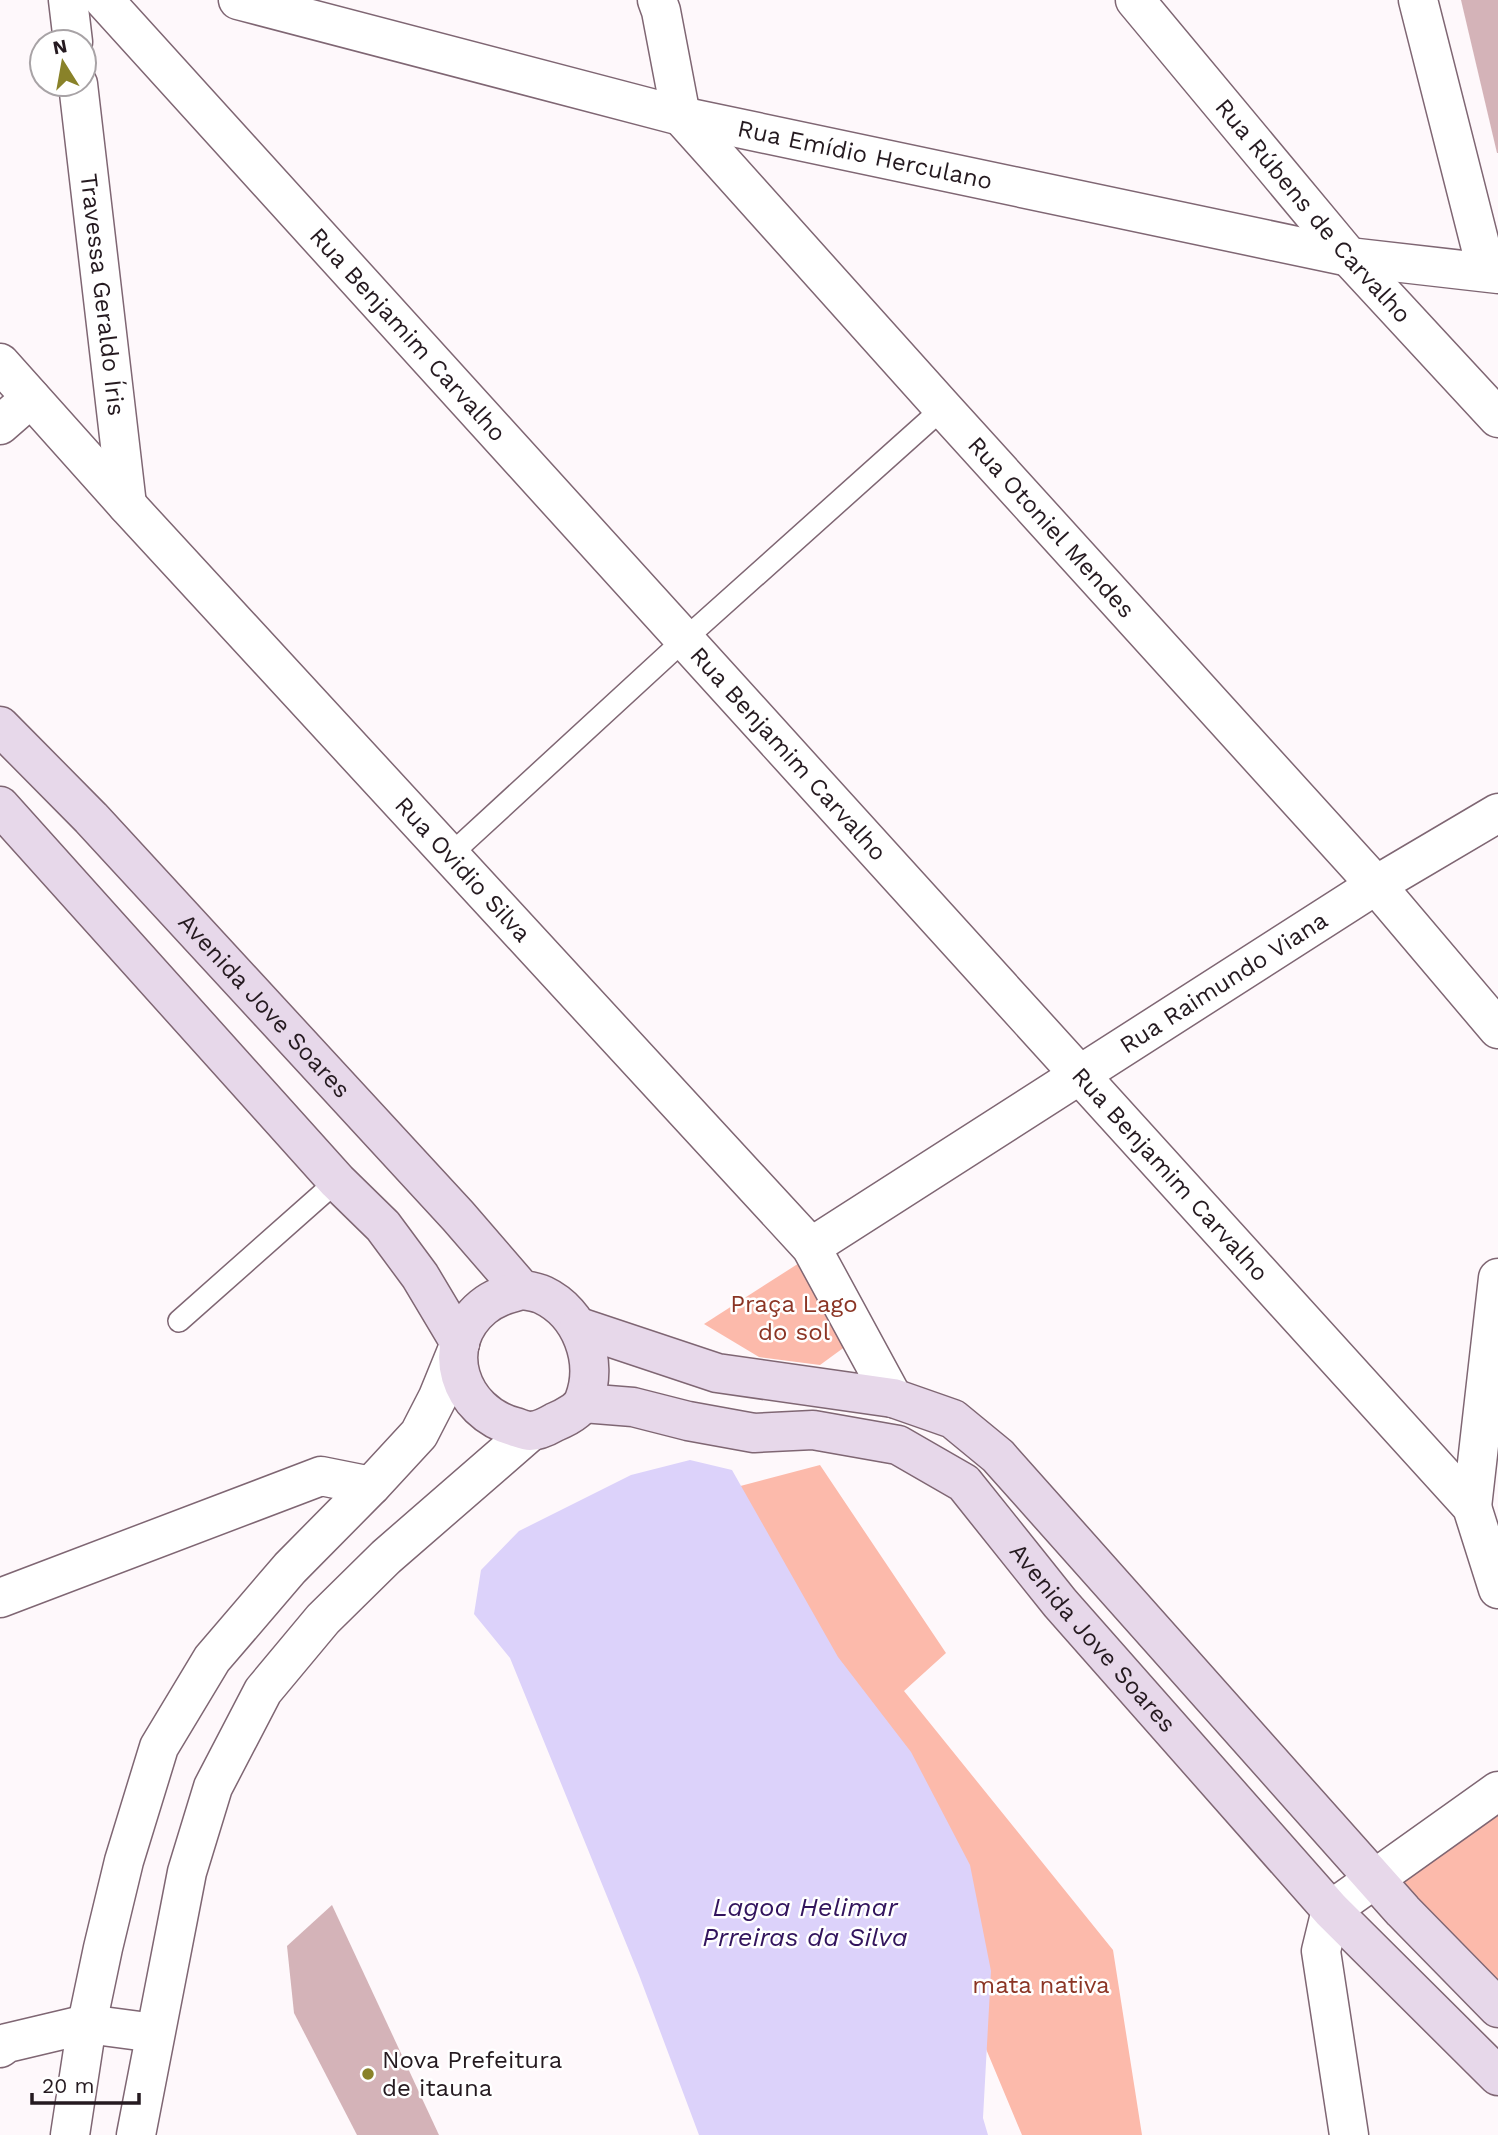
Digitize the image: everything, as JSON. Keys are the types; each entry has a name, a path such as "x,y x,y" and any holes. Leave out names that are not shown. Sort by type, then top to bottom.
{"main road":[{"name":"Avenida Jove Soares","path":"0,726 91,818 458,1216 522,1290 541,1294 554,1301 579,1327 717,1373 893,1398 953,1419 998,1456 1374,1878 1498,2008"},
{"path":"0,806 337,1181 391,1236 420,1276 460,1343"},
{"path":"522,1290 501,1296 483,1307 469,1324 460,1343 459,1367 466,1390 480,1409 500,1423 531,1431 566,1418 583,1402"},
{"name":"Avenida Jove Soares","path":"579,1327 589,1365 583,1402 633,1407 688,1421 754,1433 813,1430 898,1446 964,1483 1060,1603 1331,1910 1498,2076"}],"street":[{"path":"68,0 71,28"},
{"name":"Rua Benjamim Carvalho","path":"104,0 1472,1507"},
{"name":"Rua Emídio Herculano","path":"238,0 681,116 1349,257 1492,273"},
{"path":"657,0 681,116"},
{"name":"Rua Rúbens de Carvalho","path":"1135,0 1349,257 1498,418"},
{"path":"1418,0 1492,273"},
{"name":"Travessa Geraldo Íris","path":"80,98 127,505"},
{"name":"Rua Otoniel Mendes","path":"681,116 1376,885 1498,1028"},
{"name":"Rua Ovidio Silva","path":"0,363 449,856 811,1247 893,1398"},
{"path":"0,425 31,398"},
{"name":"Rua Raimundo Viana","path":"811,1247 1376,885 1498,813"},
{"path":"1498,1278 1472,1507 1498,1589"},
{"path":"70,2135 87,2024 124,1861 159,1747 212,1659 290,1568 419,1434 439,1397 460,1343"},
{"path":"136,2135 187,1872 213,1787 263,1691 323,1619 368,1575 531,1431"},
{"path":"0,1598 321,1476 371,1486"},
{"path":"1349,2135 1321,1951 1331,1910 1498,1791"},
{"path":"0,2048 7,2043 87,2024 155,2033"}],"lane":[{"path":"449,856 685,639 943,408"},
{"path":"179,1321 337,1181"}],"green space":[{"name":"Praça Lago do sol","path":"807,1258 857,1338 820,1365 759,1357 704,1324"},
{"name":"mata nativa","path":"820,1465 946,1653 904,1691 1113,1950 1142,2135 1022,2135 884,1805 729,1489"},
{"path":"1498,1811 1498,1996 1392,1886"}],"water":[{"name":"Lagoa Helimar Prreiras da Silva","path":"690,1460 732,1470 838,1657 911,1752 970,1865 991,1971 983,2118 988,2135 699,2135 639,1975 510,1658 474,1614 481,1570 519,1531 631,1475"}],"building":[{"path":"1461,0 1498,0 1498,153 1497,153"},
{"name":"Nova Prefeitura de itauna","path":"332,1905 439,2135 357,2135 294,2013 287,1946"}],"place":[{"name":"Nova Prefeitura de itauna","path":"368,2074"}]}
